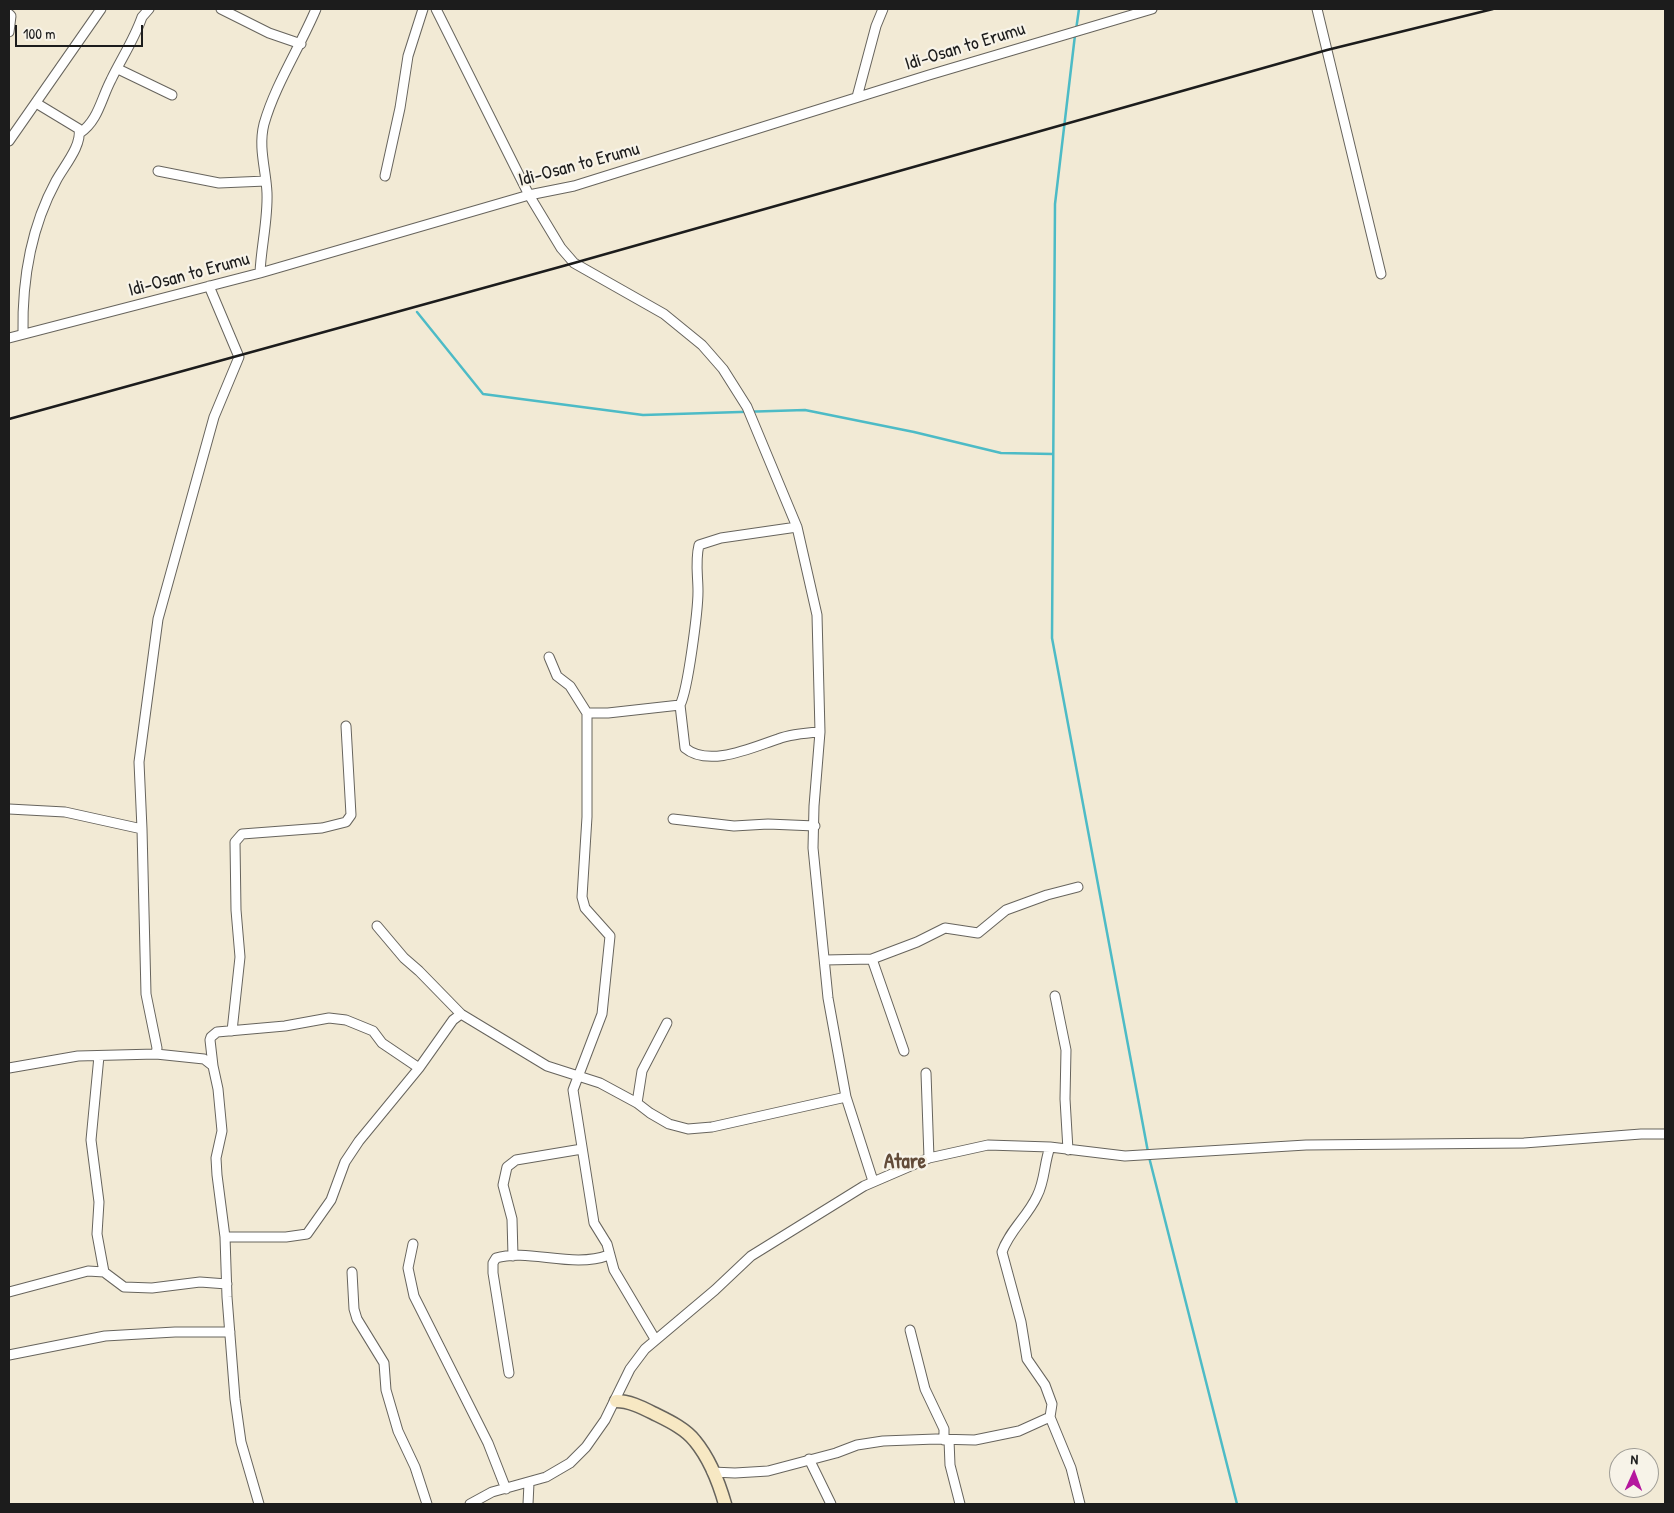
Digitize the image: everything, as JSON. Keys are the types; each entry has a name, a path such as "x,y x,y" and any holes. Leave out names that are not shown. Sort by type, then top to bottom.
{"street":[{"path":"9,141 101,9"},
{"path":"80,134 89,127 96,115 111,79 118,69 142,18 149,9"},
{"path":"221,9 269,33 301,44"},
{"path":"260,273 266,210 266,181 260,144 276,92 301,44 316,9"},
{"path":"385,176 400,108 408,56 423,9"},
{"path":"436,9 529,195 561,248 574,263 664,314 702,345 723,369 747,406 797,527 816,615 820,732 814,806 814,848 828,998 846,1097 873,1181"},
{"path":"856,98 876,26 883,9"},
{"name":"Idi-Osan to Erumu","path":"9,338 260,273 529,195 574,186 856,98 1152,9"},
{"path":"1318,9 1382,274"},
{"path":"9,14 11,16 9,32"},
{"path":"118,69 172,96"},
{"path":"23,334 28,268 38,221 51,190 80,139 79,129 73,123 36,103"},
{"path":"158,171 219,183 266,181"},
{"path":"156,1054 157,1048 146,994 139,762 158,619 214,417 239,357 209,286"},
{"path":"797,527 721,538 699,545 697,554 698,593 688,673 683,699 680,704 685,748 692,754 718,755 749,750 779,738 820,732"},
{"path":"549,657 557,676 570,686 587,713 587,817 582,897 585,908 610,936 602,1014 574,1090 582,1149 594,1223 607,1244 614,1270 655,1339"},
{"path":"587,713 608,713 680,704"},
{"path":"232,1031 240,957 236,910 235,842 242,834 322,828 346,822 351,815 346,726"},
{"path":"9,809 65,812 142,829"},
{"path":"673,819 734,826 768,824 815,826"},
{"path":"824,960 872,958 918,942 945,928 978,933 1006,910 1047,895 1078,888"},
{"path":"377,926 404,958 461,1014 548,1066 600,1083 637,1103 669,1124 688,1130 712,1127 846,1097"},
{"path":"872,958 904,1051"},
{"path":"1055,996 1066,1050 1065,1099 1068,1150"},
{"path":"225,1237 286,1238 307,1234 331,1200 345,1162 381,1113 419,1068 452,1020 461,1014"},
{"path":"259,1504 241,1442 235,1399 225,1237 216,1176 216,1158 222,1132 221,1113 209,1048 211,1036 217,1032 285,1026 329,1018 346,1020 373,1031 382,1043 419,1068"},
{"path":"637,1103 642,1071 667,1023"},
{"path":"9,1068 78,1056 156,1054 204,1059 213,1066"},
{"path":"99,1056 91,1140 99,1202 97,1234 104,1272"},
{"path":"926,1073 929,1158"},
{"path":"470,1504 492,1492 546,1477 570,1463 586,1447 616,1401 630,1369 655,1339 715,1290 750,1256 788,1230 873,1181 929,1158 988,1145 1050,1147 1121,1156 1216,1152 1306,1145 1524,1143 1665,1134"},
{"path":"1050,1147 1045,1161 1038,1196 1006,1240 1002,1252 1020,1314 1027,1359 1045,1385 1052,1404 1050,1417 1072,1468 1080,1504"},
{"path":"513,1256 512,1219 503,1186 507,1167 516,1160 582,1149"},
{"path":"413,1244 408,1268 414,1296 488,1443 506,1489"},
{"path":"509,1373 493,1263 496,1258 513,1256 596,1260 609,1255"},
{"path":"9,1292 88,1271 104,1272 124,1287 152,1288 200,1282 227,1284"},
{"path":"352,1272 353,1300 357,1319 384,1363 386,1390 398,1431 415,1467 427,1504"},
{"path":"910,1330 925,1390 944,1429 950,1465 960,1504"},
{"path":"9,1355 104,1336 176,1332 230,1332"},
{"path":"616,1401 625,1401 644,1408 683,1431 694,1440 712,1472 725,1504"},
{"path":"712,1472 768,1471 836,1453 857,1445 883,1441 974,1440 997,1437 1050,1417"},
{"path":"809,1460 831,1504"},
{"path":"528,1504 529,1483"}],"waterway":[{"path":"1076,30 1079,9"},
{"path":"1075,35 1055,204 1052,638 1148,1152"},
{"path":"417,312 483,394 643,415 805,410 914,432 1001,453 1053,454"},
{"path":"1149,1157 1237,1504"}],"railway":[{"path":"9,419 574,263 1327,50 1493,9"}],"district":[{"name":"Atare","path":"905,1162"}]}
